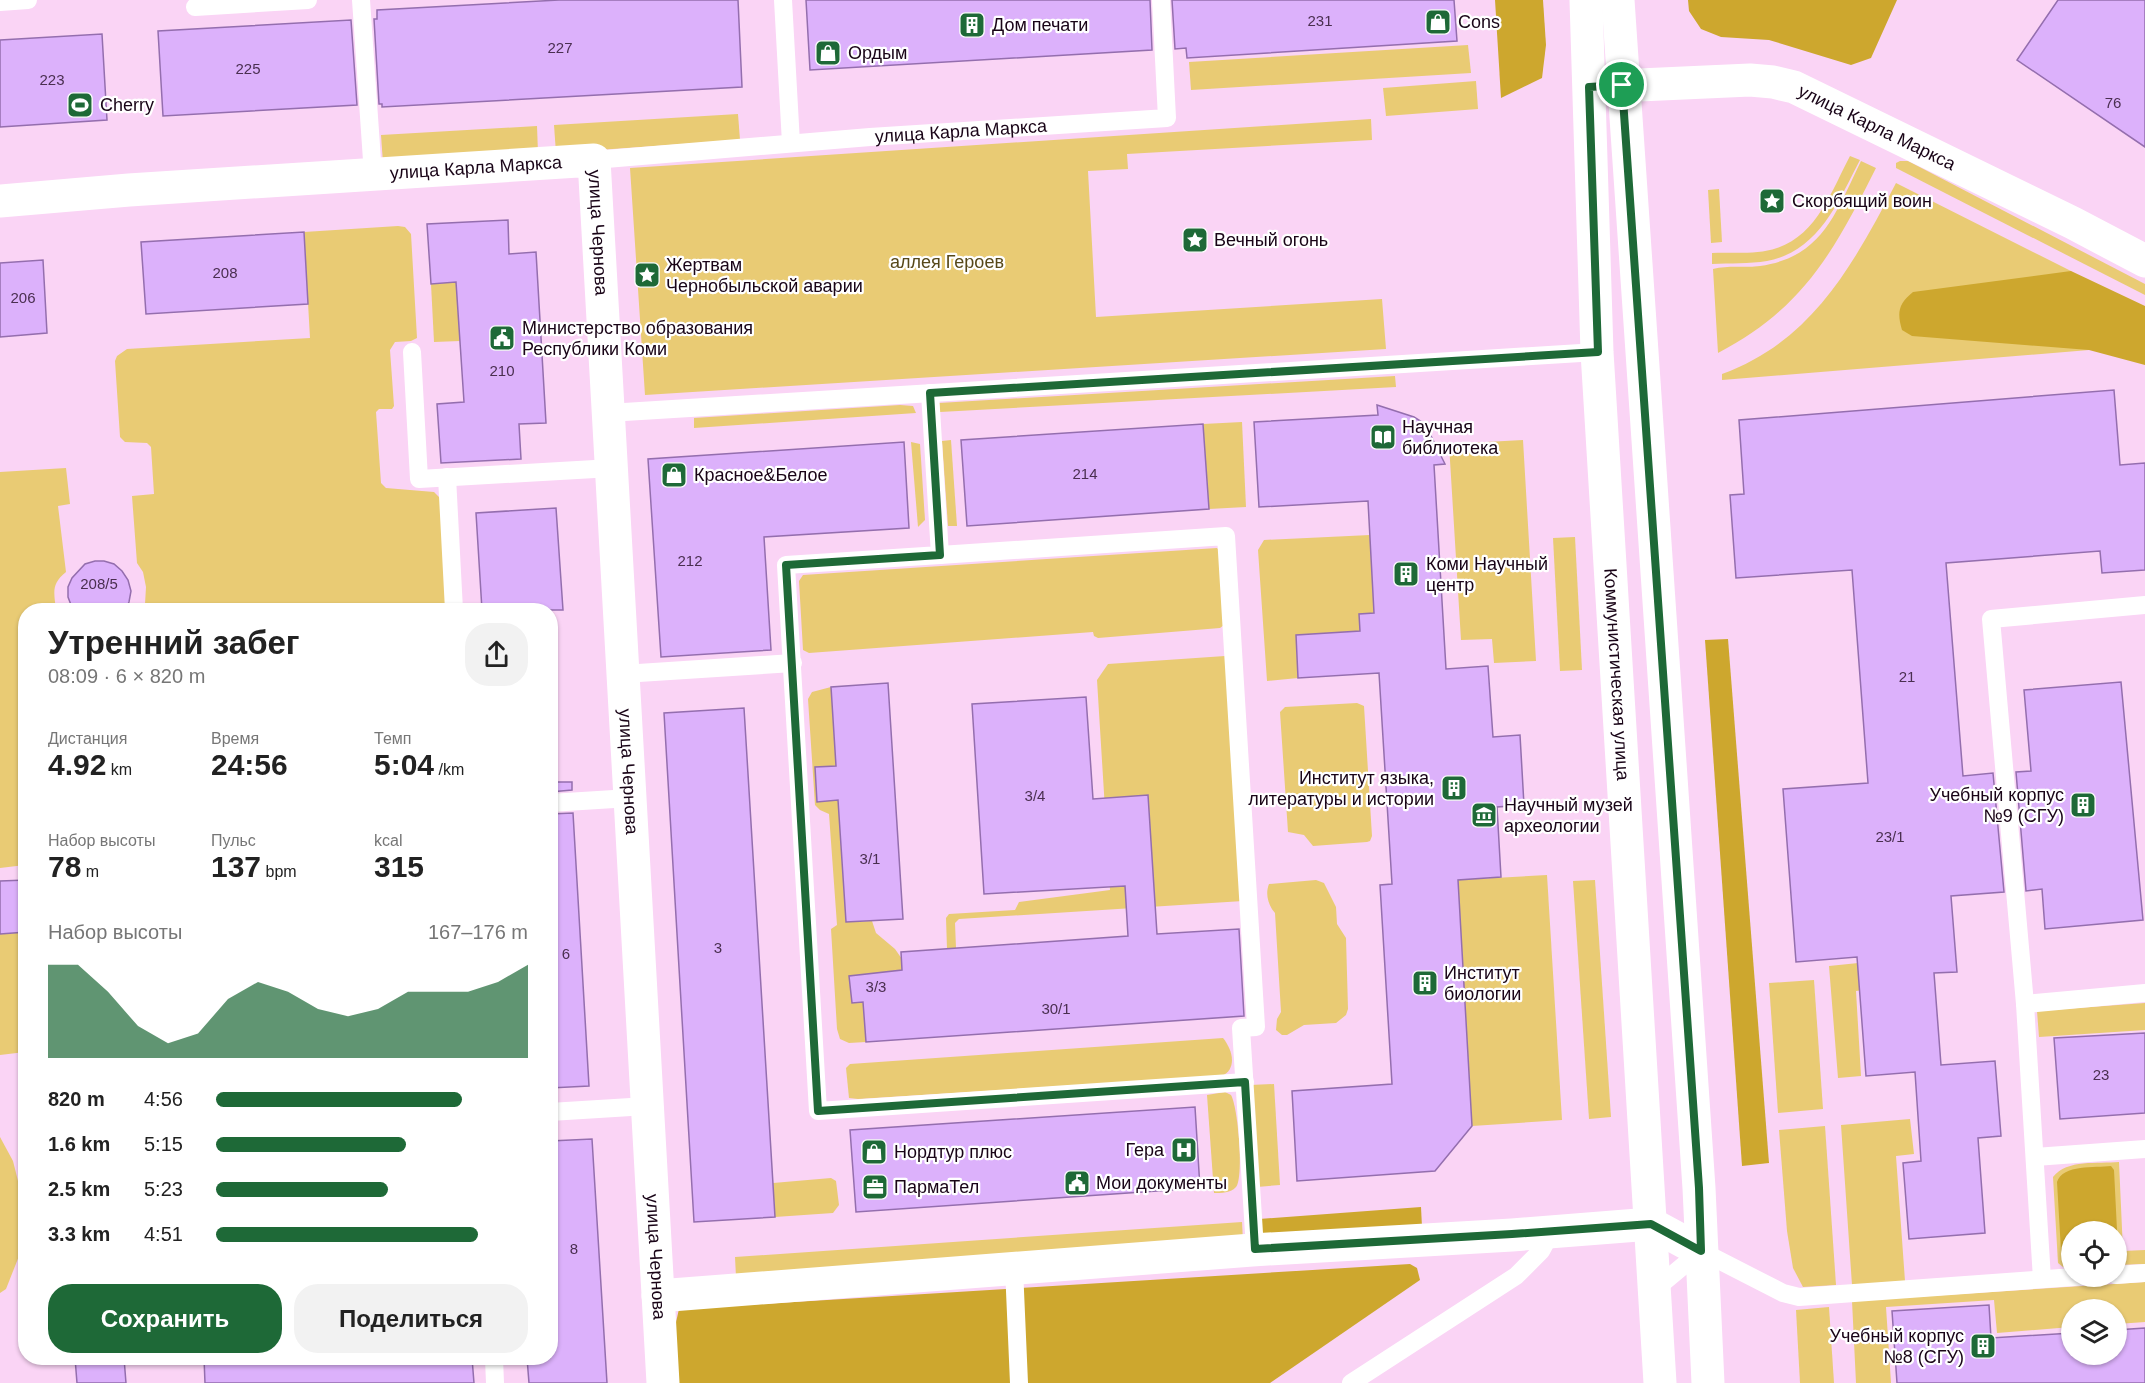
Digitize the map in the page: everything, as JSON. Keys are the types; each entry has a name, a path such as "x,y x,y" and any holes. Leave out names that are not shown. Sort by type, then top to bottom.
{"street":[{"name":"Коммунистическая улица","path":"1586,0 1598,352 1660,1383"},
{"path":"1618,0 1699,1188 1708,1383"},
{"name":"улица Карла Маркса","path":"1589,87 1749,80 1794,87 2145,261"},
{"name":"улица Карла Маркса","path":"0,201 129,189 594,160"},
{"name":"улица Чернова","path":"594,160 663,1383"},
{"path":"658,1296 1255,1249 1651,1224 1701,1251"}],"lane":[{"path":"0,2 28,0"},
{"path":"195,7 308,0"},
{"path":"361,0 373,175"},
{"path":"783,0 791,143"},
{"name":"улица Карла Маркса","path":"594,160 791,143 1167,118 1161,0"},
{"path":"412,352 418,478 612,468"},
{"path":"608,413 1598,352"},
{"path":"930,393 940,555"},
{"path":"447,477 454,603"},
{"path":"1245,1082 818,1111 786,565 1226,536 1256,1027 1241,1028 1245,1082 1255,1249"},
{"path":"2042,1279 2025,1004 1991,619 2145,605"},
{"path":"623,674 793,663"},
{"path":"558,802 630,798"},
{"path":"2025,1004 2145,993"},
{"path":"558,1112 647,1106"},
{"path":"2035,1157 2145,1149"},
{"path":"1351,1383 1516,1276 1541,1251 1552,1231"},
{"path":"1654,1290 1701,1251 1783,1293 1799,1297 2061,1278"},
{"path":"1014,1268 1019,1383"},
{"path":"2127,1274 2145,1273"},
{"path":"494,1365 495,1383"}],"green space":[{"path":"1468,45 1471,73 1191,90 1189,62"},
{"path":"1476,81 1478,109 1386,116 1383,88"},
{"path":"738,114 740,140 556,153 554,125"},
{"name":"аллея Героев","path":"1371,119 1372,140 1127,154 1128,169 1088,171 1096,317 1382,299 1386,349 645,395 630,168"},
{"path":"537,126 538,153 383,163 381,135"},
{"path":"1850,156 1860,160 1844,192 1825,222 1800,247 1785,256 1767,261 1712,264 1712,253 1769,250 1791,242 1803,233 1830,197"},
{"path":"1861,161 1876,168 1846,226 1814,275 1773,317 1748,336 1718,353 1713,269 1760,266 1781,261 1799,253 1825,229 1844,198"},
{"path":"1908,161 2145,284 2145,295 1896,168 1896,163"},
{"path":"1896,183 2071,271 2089,350 1722,380 1722,374 1754,360 1782,341 1806,320 1846,270"},
{"path":"1719,189 1722,242 1711,243 1708,190"},
{"path":"398,226 405,227 411,234 417,338 411,341 395,342 390,350 394,406 392,409 379,409 376,412 381,483 386,488 434,492 440,498 446,603 145,603 146,587 143,572 137,563 132,496 154,494 151,447 147,443 125,442 120,437 115,361 117,356 127,349 310,338 304,232"},
{"path":"456,282 460,341 434,342 431,284"},
{"path":"1395,376 1396,387 940,412 939,403"},
{"path":"913,406 916,413 694,428 694,418"},
{"path":"1242,422 1246,507 1209,509 1203,424"},
{"path":"951,440 957,526 948,526 942,441"},
{"path":"1523,440 1536,661 1494,663 1492,639 1461,640 1449,444"},
{"path":"911,442 920,444 925,520 918,527"},
{"path":"66,468 70,504 58,506 66,572 56,585 55,603 18,603 18,866 0,868 0,472"},
{"path":"1370,535 1374,613 1359,614 1360,631 1296,635 1298,678 1267,681 1258,550 1264,540"},
{"path":"1575,537 1582,670 1560,671 1553,538"},
{"path":"1217,548 1219,550 1224,625 1220,628 1098,638 1093,632 809,653 803,650 799,581 803,575"},
{"path":"1225,656 1243,901 959,919 955,923 956,948 947,949 946,918 949,914 1015,910 1019,902 1110,890 1097,680 1108,664"},
{"path":"831,687 846,922 872,921 876,933 895,949 902,959 905,1000 866,1042 849,1043 840,1039 837,1029 831,929 837,925 829,814 815,805 808,699 812,692"},
{"path":"1357,703 1364,706 1372,836 1367,842 1313,846 1304,835 1288,832 1280,712 1285,707"},
{"path":"1547,875 1562,1120 1472,1126 1458,880"},
{"path":"1316,880 1324,883 1336,907 1337,924 1346,938 1348,1009 1346,1015 1336,1023 1304,1025 1287,1035 1282,1035 1276,1030 1277,1019 1281,1012 1275,913 1267,892 1269,884"},
{"path":"1595,880 1611,1117 1589,1119 1573,881"},
{"path":"18,933 18,1053 0,1055 0,934"},
{"path":"1868,962 1871,989 1856,991 1861,1076 1838,1078 1829,966"},
{"path":"1814,980 1823,1109 1778,1113 1769,983"},
{"path":"2145,1003 2145,1030 2039,1037 2037,1011"},
{"path":"1223,1038 1229,1047 1232,1063 1227,1073 1222,1076 849,1098 846,1068 850,1064"},
{"path":"1274,1084 1280,1185 1257,1187 1250,1085"},
{"path":"1225,1092 1231,1095 1234,1102 1240,1170 1234,1189 1214,1193 1207,1095"},
{"path":"1910,1119 1914,1154 1896,1156 1905,1281 1852,1285 1841,1125"},
{"path":"1825,1126 1836,1285 1803,1287 1793,1268 1787,1231 1779,1130"},
{"path":"0,1137 13,1161 18,1181 18,1259 6,1289 0,1293"},
{"path":"2119,1162 2122,1221 2061,1221 2061,1265 2058,1263 2053,1177 2066,1167"},
{"path":"831,1178 836,1181 839,1205 833,1213 775,1217 773,1183"},
{"path":"1242,1222 1243,1241 736,1277 735,1257"},
{"path":"2145,1250 2145,1264 2127,1265 2127,1251"},
{"path":"2145,1282 2145,1322 2127,1323 2127,1299 2061,1299 2061,1328 1997,1333 1994,1300 1886,1307 1891,1383 1856,1383 1852,1301 2068,1287 2127,1287 2127,1283"},
{"path":"1829,1307 1834,1383 1800,1383 1796,1310"}],"shaded area":[{"path":"1495,0 1543,0 1546,45 1542,78 1501,98"},
{"path":"1688,0 1897,0 1871,58 1851,65 1769,40 1721,37 1701,29 1689,11"},
{"path":"2071,271 2145,306 2145,365 2089,350 1912,336 1902,330 1900,309 1913,292"},
{"path":"1728,639 1769,1163 1742,1166 1705,640"},
{"path":"2111,1166 2114,1170 2117,1221 2061,1221 2061,1251 2057,1182 2066,1172 2088,1167"},
{"path":"1421,1207 1422,1227 1261,1239 1259,1219"},
{"path":"1410,1264 1417,1268 1420,1280 1270,1383 677,1383 674,1331 679,1309"}],"building":[{"path":"559,0 738,0 742,87 382,107 382,104 379,104 374,19 377,19 377,10"},
{"name":"Дом печати","path":"806,0 1150,0 1152,50 810,70"},
{"path":"1172,0 1454,0 1457,41 1187,58 1186,48 1175,49"},
{"path":"2058,0 2145,0 2145,147 2017,60"},
{"path":"351,20 357,105 163,116 158,31"},
{"path":"102,34 107,120 0,127 0,40"},
{"path":"508,220 509,254 536,252 546,423 519,424 521,459 441,463 437,404 464,402 456,282 431,284 427,224"},
{"path":"304,232 308,304 146,314 141,242"},
{"path":"43,260 47,333 0,337 0,263"},
{"path":"2114,390 2120,465 2145,463 2145,570 2102,573 2100,551 1946,563 1963,776 1993,773 2004,892 1951,896 1957,972 1934,973 1941,1065 1995,1061 2001,1136 1978,1138 1985,1233 1909,1239 1903,1163 1921,1161 1915,1072 1866,1076 1857,957 1796,962 1783,789 1868,783 1852,570 1736,578 1730,495 1744,494 1739,420"},
{"path":"1377,405 1414,417 1422,422 1445,464 1434,465 1446,669 1488,666 1493,737 1520,735 1524,805 1497,807 1501,877 1458,880 1472,1126 1435,1171 1297,1181 1292,1091 1392,1084 1380,885 1392,884 1379,673 1298,678 1296,635 1360,631 1359,614 1374,613 1368,501 1259,507 1254,422 1378,415"},
{"path":"1203,424 1209,509 967,526 961,440"},
{"path":"904,442 909,528 764,537 771,650 661,657 648,459"},
{"path":"556,508 563,610 558,610 558,603 482,603 476,513"},
{"path":"104,561 114,564 122,571 131,591 128,603 70,603 68,587 72,578 85,564"},
{"name":"Учебный корпус №9 (СГУ)","path":"2121,682 2143,920 2045,929 2042,889 2026,891 2016,772 2031,771 2024,690"},
{"path":"888,683 903,919 846,922 838,800 817,802 815,767 836,766 831,687"},
{"path":"1086,697 1093,799 1148,795 1157,934 1239,929 1244,1016 866,1042 863,1002 852,1003 849,976 902,970 901,952 1128,936 1125,886 984,894 972,704"},
{"path":"744,708 775,1217 694,1222 664,713"},
{"path":"558,782 572,782 572,790 558,791"},
{"path":"573,813 589,1086 558,1088 558,814"},
{"path":"18,880 18,933 0,934 0,881"},
{"path":"2145,1033 2145,1113 2060,1119 2054,1038"},
{"path":"1195,1107 1200,1188 856,1212 850,1130"},
{"path":"592,1139 607,1383 529,1383 528,1365 558,1365 558,1141"},
{"name":"Учебный корпус №8 (СГУ)","path":"1989,1305 1991,1338 2061,1334 2061,1365 2127,1365 2127,1329 2145,1328 2145,1383 1897,1383 1892,1311"},
{"path":"76,1365 125,1365 126,1383 77,1383"},
{"path":"204,1365 473,1365 474,1383 205,1383"}],"place":[{"name":"Cons","path":"1438,22"},
{"name":"Дом печати","path":"972,25"},
{"name":"Ордым","path":"828,53"},
{"name":"Cherry","path":"80,105"},
{"name":"Скорбящий воин","path":"1772,201"},
{"name":"Вечный огонь","path":"1195,240"},
{"name":"Жертвам Чернобыльской аварии","path":"647,275"},
{"name":"Министерство образования Республики Коми","path":"502,338"},
{"name":"Научная библиотека","path":"1383,437"},
{"name":"Красное&Белое","path":"674,475"},
{"name":"Коми Научный центр","path":"1406,574"},
{"name":"Институт языка, литературы и истории","path":"1454,788"},
{"name":"Учебный корпус №9 (СГУ)","path":"2083,805"},
{"name":"Научный музей археологии","path":"1484,815"},
{"name":"Институт биологии","path":"1425,983"},
{"name":"Гера","path":"1184,1150"},
{"name":"Нордтур плюс","path":"874,1152"},
{"name":"Мои документы","path":"1077,1183"},
{"name":"ПармаТел","path":"875,1187"},
{"name":"Учебный корпус №8 (СГУ)","path":"1983,1346"}],"route":[{"path":"1622,85 1699,1188 1701,1251 1651,1224 1255,1249 1245,1082 818,1111 786,565 940,555 930,393 1598,352 1589,87 1622,85"}]}
